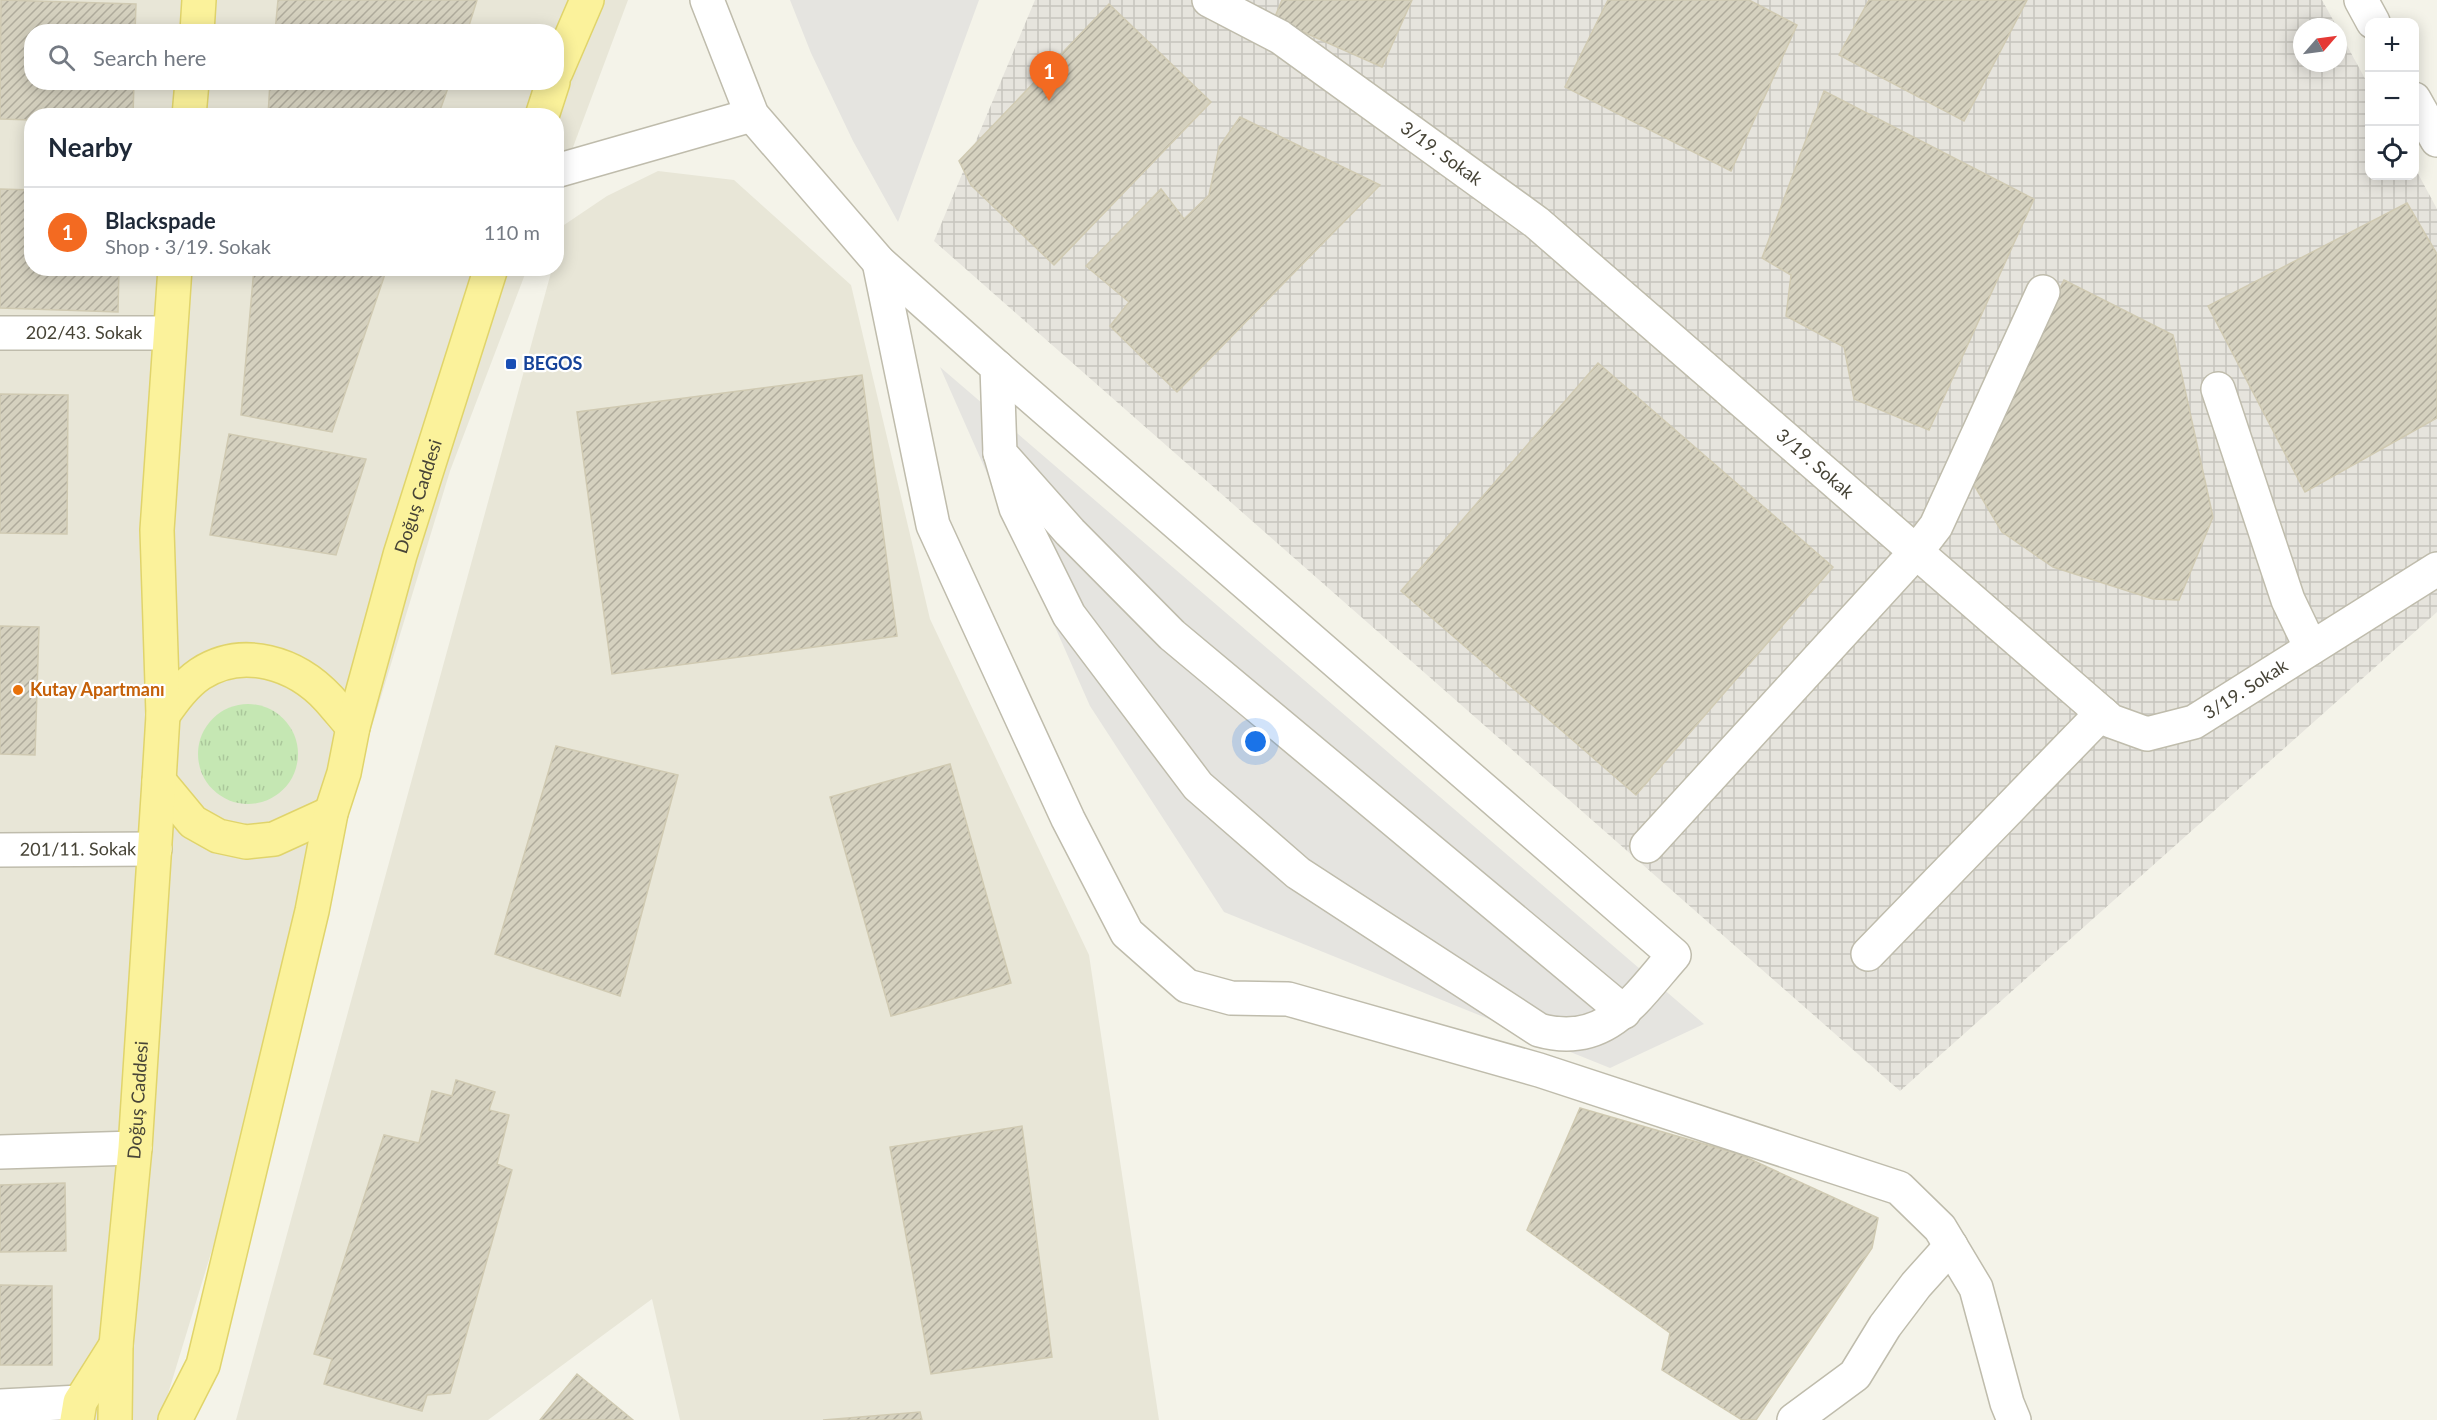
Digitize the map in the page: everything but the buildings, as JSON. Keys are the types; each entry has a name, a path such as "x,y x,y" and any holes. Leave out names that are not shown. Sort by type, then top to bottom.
{"main road":[{"path":"198,24 200,0"},
{"path":"564,53 587,0"},
{"path":"190,108 191,90"},
{"path":"545,108 550,90"},
{"path":"174,276 157,530 163,716 159,781 193,822 218,836 246,842 274,839 331,813"},
{"name":"Doğuş Caddesi","path":"352,727 400,555 488,276"},
{"path":"163,716 178,694 200,674 226,663 254,659 282,665 307,680 328,697 352,727 344,773 331,813 312,911 204,1365 175,1420"},
{"name":"Doğuş Caddesi","path":"115,1420 116,1345 135,1148 159,781"},
{"path":"78,1411 116,1345"}],"street":[{"path":"707,0 752,115 879,262 1674,955 1624,1012 1610,1023 1579,1034 1563,1035 1539,1030 1298,873 1198,786 1069,615 1016,508 1000,453 997,367"},
{"name":"3/19. Sokak","path":"1209,0 1280,36 1536,222 2111,721 2147,734 2194,722 2437,570"},
{"path":"2361,0 2371,18"},
{"path":"2419,106 2437,140"},
{"path":"564,169 752,115"},
{"path":"879,262 933,525 1068,819 1127,933 1187,986 1231,998 1288,999 1539,1070 1899,1188 1940,1228 1976,1288 2007,1403 2014,1420"},
{"path":"1647,846 1916,552 1936,526 2043,292"},
{"name":"202/43. Sokak","path":"0,333 169,333"},
{"path":"2218,389 2288,600 2311,648"},
{"path":"1000,453 1070,532 1172,635 1624,1012"},
{"path":"1868,954 2102,713"},
{"name":"201/11. Sokak","path":"0,850 155,849"},
{"path":"0,1152 135,1148"},
{"path":"1794,1420 1855,1375 1885,1326 1951,1246"},
{"path":"0,1406 78,1411"}],"shaded area":[{"path":"0,0 628,0 564,171 564,108 24,108 24,276 524,276 450,471 160,1420 0,1420"},
{"path":"790,0 979,0 898,222 853,141 811,53"},
{"path":"1035,0 2322,0 2332,18 2293,18 2293,72 2347,72 2347,46 2365,79 2365,180 2419,180 2419,175 2437,209 2437,612 1900,1091 934,241"},
{"path":"658,171 734,180 851,285 930,619 1089,955 1159,1420 680,1420 652,1299 488,1420 236,1420 550,276 564,276 564,225 607,196"},
{"path":"940,367 1704,1024 1610,1068 1224,912 1090,706"}],"green space":[{"path":"248,704 267,708 283,719 294,735 298,754 294,773 283,789 267,800 248,804 229,800 213,789 202,773 198,754 202,735 213,719 229,708"}],"place":[{"name":"Blackspade","path":"1049,101"},
{"name":"BEGOS","path":"511,364"},
{"name":"Kutay Apartmanı","path":"18,690"}]}
